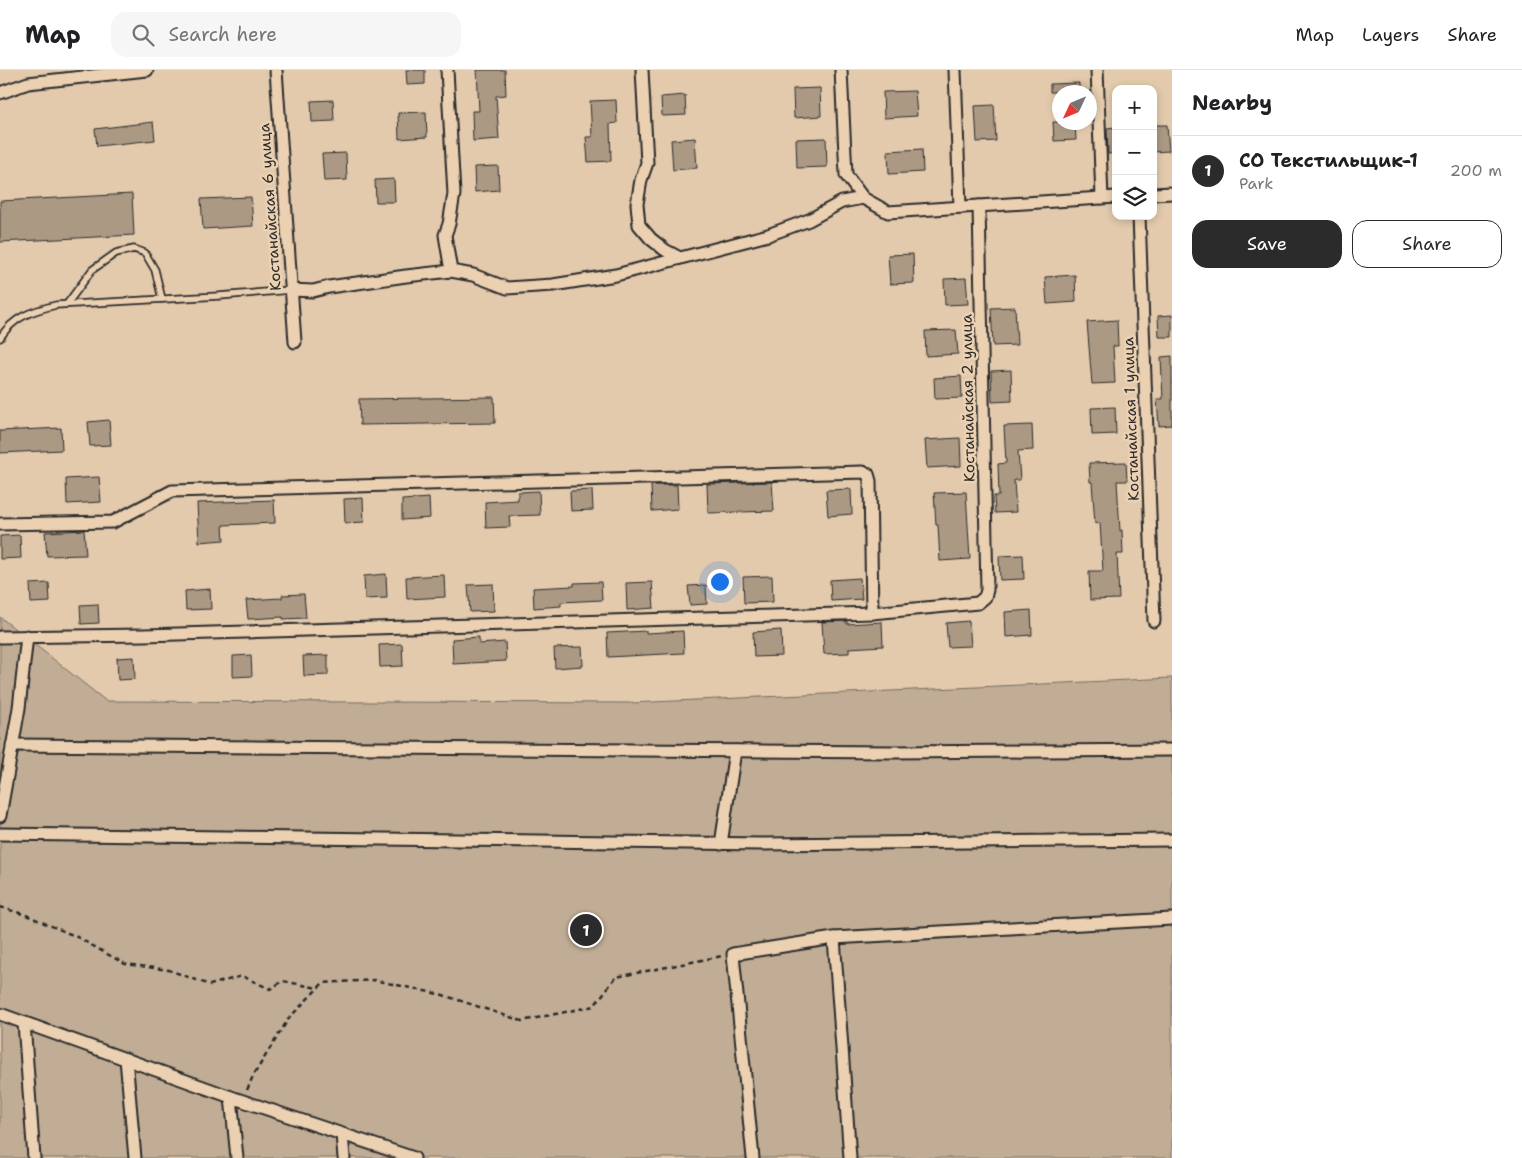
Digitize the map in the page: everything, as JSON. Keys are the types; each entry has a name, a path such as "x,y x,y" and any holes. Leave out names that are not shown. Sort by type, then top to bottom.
{"street":[{"path":"0,93 28,83 147,70"},
{"name":"Костанайская 6 улица","path":"276,70 295,342"},
{"path":"447,70 454,194 449,224 445,235 451,271"},
{"path":"642,70 647,163 637,204 639,226 651,240 680,258"},
{"path":"841,70 846,175 863,198 888,212 1112,197"},
{"path":"954,70 960,208"},
{"path":"1097,70 1102,198"},
{"path":"1157,194 1172,193"},
{"path":"291,290 313,292 329,287 451,271 473,275 507,288 553,285 616,275 768,235 809,220 842,202 863,198"},
{"name":"Костанайская 2 улица","path":"872,613 978,603 985,597 979,206"},
{"name":"Костанайская 1 улица","path":"1139,220 1154,621"},
{"path":"0,524 113,522 172,491 863,472 868,474 870,481 872,613 164,634 0,637"},
{"path":"0,816 19,708 27,636"},
{"path":"12,745 901,752 1172,750"},
{"path":"721,844 735,751"},
{"path":"0,834 721,844 1172,840"},
{"path":"753,1158 733,954 834,938 1172,919"},
{"path":"834,938 850,1158"},
{"path":"0,1014 237,1099 414,1158"},
{"path":"24,1023 34,1158"},
{"path":"126,1059 135,1158"},
{"path":"237,1099 237,1158"},
{"path":"342,1134 344,1158"}],"lane":[{"path":"67,304 92,270 116,253 134,249 145,253 155,270 162,299"},
{"path":"0,338 7,326 31,311 56,305 291,290"}],"path":[{"path":"0,907 26,915 77,938 125,964 170,970 210,985 242,976 270,989 283,981 318,988"},
{"path":"237,1099 289,1018 323,983 374,980 443,995 522,1021 594,1006 616,977 733,954"}],"shaded area":[{"path":"0,617 106,701 631,703 1172,678 1172,1158 0,1158"}],"building":[{"path":"406,70 425,70 425,84 407,85"},
{"path":"477,70 505,70 506,95 496,96 499,139 473,141 472,111 479,111"},
{"path":"1079,83 1079,85 1052,85 1052,92 1050,92 1050,84"},
{"path":"820,88 821,116 794,118 793,89"},
{"path":"915,91 917,116 884,118 883,92"},
{"path":"685,95 686,115 662,116 661,97"},
{"path":"333,100 334,121 312,122 311,101"},
{"path":"616,100 617,123 610,124 611,161 588,162 586,137 592,137 590,101"},
{"path":"994,105 996,141 977,142 975,106"},
{"path":"426,112 427,137 399,139 398,113"},
{"path":"153,122 155,140 97,146 95,129"},
{"path":"1157,125 1167,125 1169,151 1157,152"},
{"path":"1112,127 1112,154 1108,154 1107,128"},
{"path":"1053,130 1075,130 1076,140 1054,141"},
{"path":"695,138 697,168 673,170 671,140"},
{"path":"826,138 827,167 797,168 796,139"},
{"path":"922,149 923,172 889,174 888,151"},
{"path":"346,153 347,180 324,181 322,154"},
{"path":"498,166 499,190 475,192 474,167"},
{"path":"394,179 395,202 376,202 375,180"},
{"path":"132,194 134,235 0,242 0,201"},
{"path":"251,197 253,226 203,229 201,199"},
{"path":"913,254 914,283 890,284 888,255"},
{"path":"1075,275 1076,302 1047,304 1045,277"},
{"path":"966,278 968,304 945,305 944,279"},
{"path":"1015,307 1017,345 993,346 991,308"},
{"path":"1172,315 1172,337 1159,337 1158,316"},
{"path":"1117,320 1118,346 1113,346 1115,383 1092,384 1087,322"},
{"path":"956,330 958,354 926,356 925,331"},
{"path":"1172,356 1172,425 1159,426 1157,399 1163,399 1161,357"},
{"path":"1011,370 1012,401 992,402 991,371"},
{"path":"961,376 962,398 935,399 934,378"},
{"path":"494,397 495,423 360,425 359,399"},
{"path":"1115,407 1116,434 1092,435 1091,408"},
{"path":"109,420 111,445 90,446 88,422"},
{"path":"1032,425 1033,450 1018,451 1020,480 1014,480 1016,512 995,513 994,496 999,496 998,464 1006,463 1004,426"},
{"path":"61,428 62,450 0,453 0,431"},
{"path":"960,438 961,466 927,468 925,440"},
{"path":"1126,462 1127,481 1117,481 1123,554 1117,554 1119,599 1090,600 1089,571 1103,571 1100,523 1095,524 1089,463"},
{"path":"99,477 101,502 67,504 66,479"},
{"path":"772,482 774,511 708,513 707,484"},
{"path":"651,485 677,485 678,509 652,511"},
{"path":"851,489 852,514 828,516 826,490"},
{"path":"592,490 593,510 571,511 570,491"},
{"path":"539,491 540,515 509,516 510,527 486,528 485,502 518,500 518,492"},
{"path":"966,492 970,559 940,561 934,493"},
{"path":"363,498 364,522 345,523 344,499"},
{"path":"429,498 430,518 402,520 402,500"},
{"path":"274,500 275,523 223,525 224,540 199,542 197,503"},
{"path":"84,530 86,555 47,556 45,532"},
{"path":"20,535 21,558 0,559 0,536"},
{"path":"1023,555 1024,579 1000,580 999,556"},
{"path":"386,574 387,598 365,599 364,576"},
{"path":"444,575 445,597 407,599 406,577"},
{"path":"772,576 773,602 744,603 743,577"},
{"path":"860,578 862,599 831,601 830,580"},
{"path":"601,582 602,600 561,602 561,606 534,608 533,588 574,586 574,583"},
{"path":"652,582 654,608 627,610 626,583"},
{"path":"49,583 50,602 31,603 30,584"},
{"path":"493,584 494,611 470,612 468,585"},
{"path":"706,585 707,604 690,605 688,586"},
{"path":"210,589 211,609 186,610 185,591"},
{"path":"304,594 306,618 248,619 246,600 282,598 282,595"},
{"path":"98,604 99,623 81,624 80,605"},
{"path":"1031,610 1032,635 1006,637 1005,612"},
{"path":"847,621 847,624 882,622 883,646 849,648 849,653 824,654 822,622"},
{"path":"969,621 971,646 948,647 946,623"},
{"path":"781,630 782,656 754,657 753,632"},
{"path":"646,631 646,633 683,631 684,653 608,657 607,633"},
{"path":"479,637 479,644 505,642 506,661 453,664 452,639"},
{"path":"402,644 403,666 380,667 379,645"},
{"path":"582,647 583,666 555,668 554,648"},
{"path":"251,655 252,676 233,677 233,656"},
{"path":"328,655 328,675 304,676 303,656"},
{"path":"134,657 135,679 118,680 117,658"}],"place":[{"name":"СО Текстильщик-1","path":"586,930"}]}
